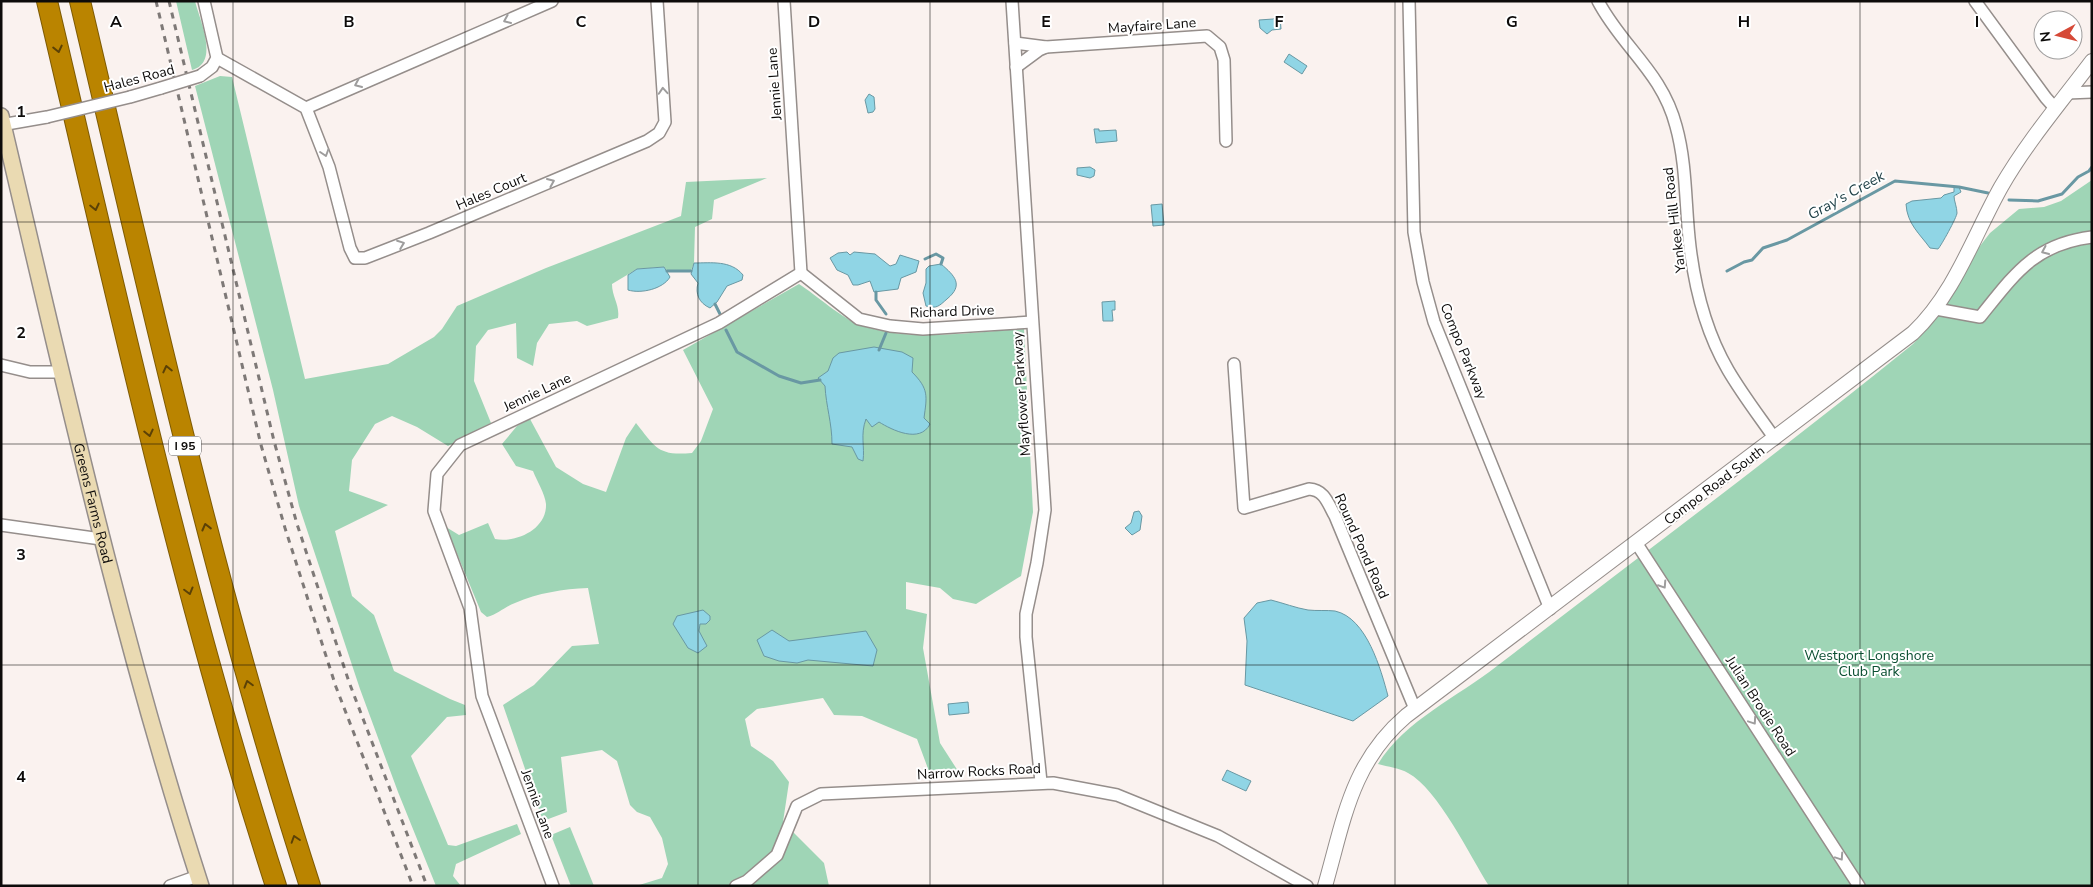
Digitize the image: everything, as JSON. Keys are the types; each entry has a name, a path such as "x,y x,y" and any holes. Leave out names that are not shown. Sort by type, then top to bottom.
{"highway":[{"name":"I 95","path":"47,1 179,554 228,733 276,886"},
{"name":"I 95","path":"80,1 214,559 267,749 310,886"}],"main road":[{"name":"Greens Farms Road","path":"2,122 102,540 140,684 200,881"}],"street":[{"path":"204,1 217,58 306,108 552,1"},
{"name":"Hales Court","path":"306,108 329,167 350,248 355,258 365,258 641,144 659,132 665,122 657,1"},
{"name":"Jennie Lane","path":"553,886 482,696 470,608 434,511 437,474 460,445 719,322 801,273 784,1"},
{"name":"Mayflower Parkway","path":"1012,1 1045,510 1037,563 1026,614 1026,637 1041,782"},
{"name":"Compo Parkway","path":"1409,1 1414,232 1423,282 1434,322 1471,408 1550,609"},
{"name":"Yankee Hill Road","path":"1598,1 1605,15 1648,68 1665,95 1676,126 1683,170 1690,248 1699,296 1712,334 1728,370 1774,439"},
{"path":"1974,1 2055,108"},
{"name":"Mayfaire Lane","path":"1014,43 1046,47 1207,36 1220,47 1224,60 1226,141"},
{"name":"Mayfaire Lane","path":"1016,67 1046,47"},
{"name":"Hales Road","path":"2,122 47,117 161,88 200,76 212,67 217,58"},
{"name":"Compo Road South","path":"1325,886 1350,798 1363,766 1381,739 1415,709 1637,544 1903,342 1936,309 2010,172 2055,108 2092,61"},
{"path":"2067,94 2092,92"},
{"path":"1936,309 1980,317 2015,273 2041,252 2078,239 2092,237"},
{"name":"Richard Drive","path":"801,273 859,319 890,326 923,329 1032,322"},
{"name":"Round Pond Road","path":"1234,364 1244,508 1310,490 1318,490 1323,495 1335,516 1415,709"},
{"path":"1,365 30,372 61,372"},
{"path":"1,525 102,540"},
{"name":"Julian Brodie Road","path":"1637,544 1859,886"},
{"name":"Narrow Rocks Road","path":"736,886 747,881 777,855 797,806 821,794 1041,782 1117,796 1218,836 1307,886"},
{"path":"170,886 200,881"}],"green space":[{"path":"176,1 195,1 204,30 207,50 205,59 200,66 192,70"},
{"path":"220,76 232,77 305,379 388,364 434,337 442,329 457,306 546,268 681,216 686,182 767,178 714,200 712,219 695,227 694,263 691,271 667,271 664,267 637,269 612,284 618,309 618,318 587,326 577,321 549,324 537,343 533,366 517,358 516,323 488,330 476,346 474,381 491,423 448,446 417,427 392,416 375,424 352,460 349,491 388,505 335,531 352,596 374,615 394,671 465,705 466,715 447,717 411,756 448,845 456,846 517,824 521,834 456,864 453,876 461,886 436,886 398,792 360,689 299,506 273,390 195,86"},
{"name":"Westport Longshore Club Park","path":"2092,180 2092,886 1489,886 1453,824 1431,793 1408,773 1378,764 1389,748 1417,722 1497,666 1758,466 1913,344 1938,317 1973,255 1990,233 2019,209 2044,207 2061,201"},
{"path":"799,284 853,322 900,334 941,335 1024,329 1033,512 1021,576 976,604 953,599 940,588 906,582 906,609 927,614 923,648 940,743 958,771 930,774 917,739 862,716 834,715 823,698 757,709 745,719 751,746 773,761 789,782 783,822 824,863 829,886 636,886 662,878 668,864 662,838 650,817 637,812 630,805 617,761 602,750 561,757 567,812 543,821 503,705 534,685 572,646 599,644 588,588 542,594 511,605 487,617 481,612 446,527 459,535 488,523 495,539 504,540 529,532 542,521 546,504 543,492 533,471 516,466 502,444 517,426 530,419 556,467 583,484 606,492 626,438 636,423 648,439 659,448 672,453 692,453 701,441 713,409 683,350"},
{"path":"570,827 594,886 571,886 551,835"}],"water":[{"path":"1280,16 1281,29 1272,30 1267,34 1260,28 1259,20 1273,19"},
{"path":"1289,54 1307,66 1302,74 1284,62"},
{"path":"869,94 874,97 875,109 873,112 868,113 865,100"},
{"path":"1094,129 1099,129 1099,131 1116,130 1117,141 1096,143"},
{"path":"1090,167 1095,170 1094,176 1090,178 1077,175 1077,168"},
{"path":"1954,187 1959,187 1961,192 1954,196 1956,216 1938,249 1930,248 1911,223 1906,204 1912,201 1941,198 1954,192"},
{"path":"1162,204 1164,225 1153,226 1151,205"},
{"path":"847,252 850,255 854,252 875,254 890,266 896,264 900,255 919,261 916,272 901,278 898,289 874,292 870,281 853,285 848,275 837,270 830,258 838,253"},
{"path":"694,263 714,263 733,267 743,275 742,280 727,286 717,302 710,308 703,304 699,298 697,291 698,283 691,274"},
{"path":"941,264 954,277 956,281 955,289 940,305 935,307 926,306 923,293 926,283 926,269 929,266"},
{"path":"664,267 670,277 662,285 645,291 628,290 628,275 637,269"},
{"path":"1115,301 1115,310 1112,310 1113,321 1103,321 1102,302"},
{"path":"874,347 902,352 913,358 912,372 918,378 926,393 924,418 930,424 920,433 906,434 879,422 872,427 866,419 863,430 863,461 858,459 852,447 832,444 825,386 818,378 828,371 833,358 839,353"},
{"path":"1139,511 1142,516 1140,530 1132,535 1125,528 1131,523 1134,512"},
{"path":"1271,600 1303,609 1335,611 1346,616 1356,624 1371,646 1388,696 1353,721 1245,685 1247,641 1244,618 1257,603"},
{"path":"703,610 710,616 710,620 706,624 700,624 699,631 707,646 698,653 688,648 673,624 677,616"},
{"path":"772,630 789,641 866,631 877,650 873,666 808,660 797,663 779,661 764,656 757,640"},
{"path":"968,702 969,713 949,715 948,704"},
{"path":"1227,770 1251,781 1246,791 1222,780"}],"waterway":[{"name":"Gray's Creek","path":"2009,200 2038,201 2062,194 2078,177 2089,171 2092,167"},
{"name":"Gray's Creek","path":"1727,271 1752,260 1763,248 1787,240 1895,181 1959,187 1988,193"},
{"path":"925,259 936,254 943,258 941,264"},
{"path":"667,271 691,271"},
{"path":"876,292 876,300 886,314"},
{"path":"715,304 720,314"},
{"path":"726,330 737,352 779,376 801,383 820,380"},
{"path":"879,350 886,333"}],"railway":[{"path":"156,1 261,445 285,528 336,687 413,886"},
{"path":"169,1 274,441 297,524 349,682 427,886"}]}
